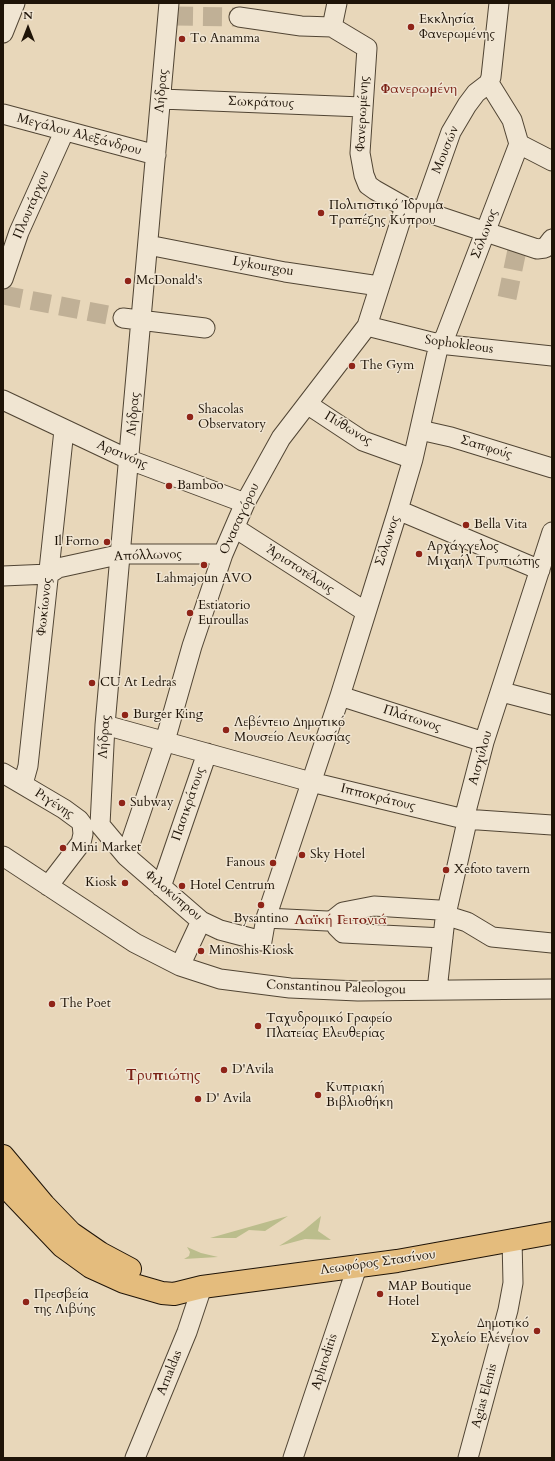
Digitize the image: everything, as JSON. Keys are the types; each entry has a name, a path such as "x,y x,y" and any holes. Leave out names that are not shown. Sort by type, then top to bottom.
{"main road":[{"name":"Λεωφόρος Στασίνου","path":"3,1156 60,1222 71,1233 100,1253 123,1267 202,1287"},
{"name":"Λεωφόρος Στασίνου","path":"3,1184 62,1246 92,1267 131,1284 162,1293 174,1294 202,1287 357,1267 453,1252 552,1233"}],"street":[{"path":"3,33 15,3"},
{"path":"238,17 301,26 332,27 337,3"},
{"path":"499,3 491,77 488,83 512,120 519,144 552,161"},
{"name":"Λήδρας","path":"100,825 105,725 122,554 161,99 171,12"},
{"name":"Φανερωμένης","path":"332,27 367,48 360,153 364,175 368,185 414,209 486,232 517,246 542,249 545,248 552,239"},
{"name":"Μουσών","path":"414,209 451,132 476,93 488,83"},
{"name":"Σωκράτους","path":"161,99 362,107"},
{"name":"Μεγάλου Αλεξάνδρου","path":"3,114 64,132 156,155"},
{"name":"Πλουτάρχου","path":"3,279 19,232 64,132"},
{"name":"Σόλωνος","path":"262,941 266,918 340,696 398,510 413,459 439,344 445,337 519,144"},
{"name":"Ονασαγόρου","path":"126,856 165,741 192,646 223,554 245,503 281,438 367,326 379,286 414,209"},
{"name":"Lykourgou","path":"148,245 285,272 379,286"},
{"path":"122,318 142,322 205,328"},
{"name":"Sophokleous","path":"367,326 439,344 552,356"},
{"name":"Αρσινόης","path":"3,400 130,460 245,503"},
{"name":"Πύθωνος","path":"307,404 363,441 413,459"},
{"name":"Σαπφούς","path":"420,430 452,437 552,468"},
{"name":"Φωκίωνος","path":"23,784 28,766 66,431"},
{"path":"398,510 542,582"},
{"name":"Ἀριστοτέλους","path":"235,528 366,612"},
{"name":"Αισχύλου","path":"437,990 446,914 466,826 464,819 484,742 542,582 552,532"},
{"name":"Απόλλωνος","path":"3,576 49,574 58,568 122,554 223,554"},
{"path":"502,692 552,705"},
{"name":"Πλάτωνος","path":"340,696 484,742"},
{"name":"Πασικράτους","path":"105,725 207,753 161,887"},
{"name":"Ιπποκράτους","path":"207,753 311,782 464,819 552,825"},
{"name":"Ριγένης","path":"3,773 79,820 83,830 81,843 48,886"},
{"path":"79,820 100,825"},
{"name":"Φιλοκύπρου","path":"100,825 126,856 201,921 220,930 262,941"},
{"name":"Constantinou Paleologou","path":"3,856 135,943 180,966 220,979 290,988 358,991 552,989"},
{"path":"266,918 327,921 333,920 343,912 374,906 443,910 446,914 467,922 492,936 552,943"},
{"path":"333,920 336,927 343,933 443,938"},
{"path":"180,966 201,921"},
{"name":"Agias Elenis","path":"468,1458 508,1310 513,1283 512,1240"},
{"name":"Aphroditis","path":"293,1458 357,1267"},
{"name":"Arnaldas","path":"136,1458 187,1332 202,1287"}],"green space":[{"path":"288,1216 265,1231 249,1230 236,1238 210,1238"},
{"path":"321,1216 318,1231 331,1240 305,1239 279,1246 303,1231"},
{"path":"187,1247 201,1253 218,1257 184,1259 189,1256 190,1252"}],"tunnel":[{"path":"174,16 239,17"},
{"path":"507,298 517,250"},
{"path":"3,295 123,318"}],"place":[{"name":"Εκκλησία Φανερωμένης","path":"411,27"},
{"name":"To Anamma","path":"182,39"},
{"name":"Πολιτιστικό Ίδρυμα Τραπέζης Κύπρου","path":"321,213"},
{"name":"McDonald's","path":"128,281"},
{"name":"The Gym","path":"352,366"},
{"name":"Shacolas Observatory","path":"190,417"},
{"name":"Bamboo","path":"169,486"},
{"name":"Bella Vita","path":"466,525"},
{"name":"Il Forno","path":"107,542"},
{"name":"Αρχάγγελος Μιχαήλ Τρυπιώτης","path":"419,554"},
{"name":"Lahmajoun AVO","path":"204,565"},
{"name":"Estiatorio Euroullas","path":"190,613"},
{"name":"CU At Ledras","path":"92,683"},
{"name":"Burger King","path":"125,715"},
{"name":"Λεβέντειο Δημοτικό Μουσείο Λευκωσίας","path":"226,730"},
{"name":"Subway","path":"122,803"},
{"name":"Mini Market","path":"63,848"},
{"name":"Sky Hotel","path":"302,855"},
{"name":"Fanous","path":"273,863"},
{"name":"Xefoto tavern","path":"446,870"},
{"name":"Kiosk","path":"125,883"},
{"name":"Hotel Centrum","path":"182,886"},
{"name":"Bysantino","path":"261,905"},
{"name":"Minoshis Kiosk","path":"201,951"},
{"name":"The Poet","path":"52,1004"},
{"name":"Ταχυδρομικό Γραφείο Πλατείας Ελευθερίας","path":"258,1026"},
{"name":"D'Avila","path":"224,1070"},
{"name":"Κυπριακή Βιβλιοθήκη","path":"318,1095"},
{"name":"D' Avila","path":"198,1099"},
{"name":"MAP Boutique Hotel","path":"380,1294"},
{"name":"Πρεσβεία της Λιβύης","path":"26,1302"},
{"name":"Δημοτικό Σχολείο Ελένειον","path":"537,1331"}],"district":[{"name":"Φανερωμένη","path":"419,90"},
{"name":"Λαϊκή Γειτονιά","path":"341,921"},
{"name":"Τρυπιώτης","path":"163,1077"}]}
